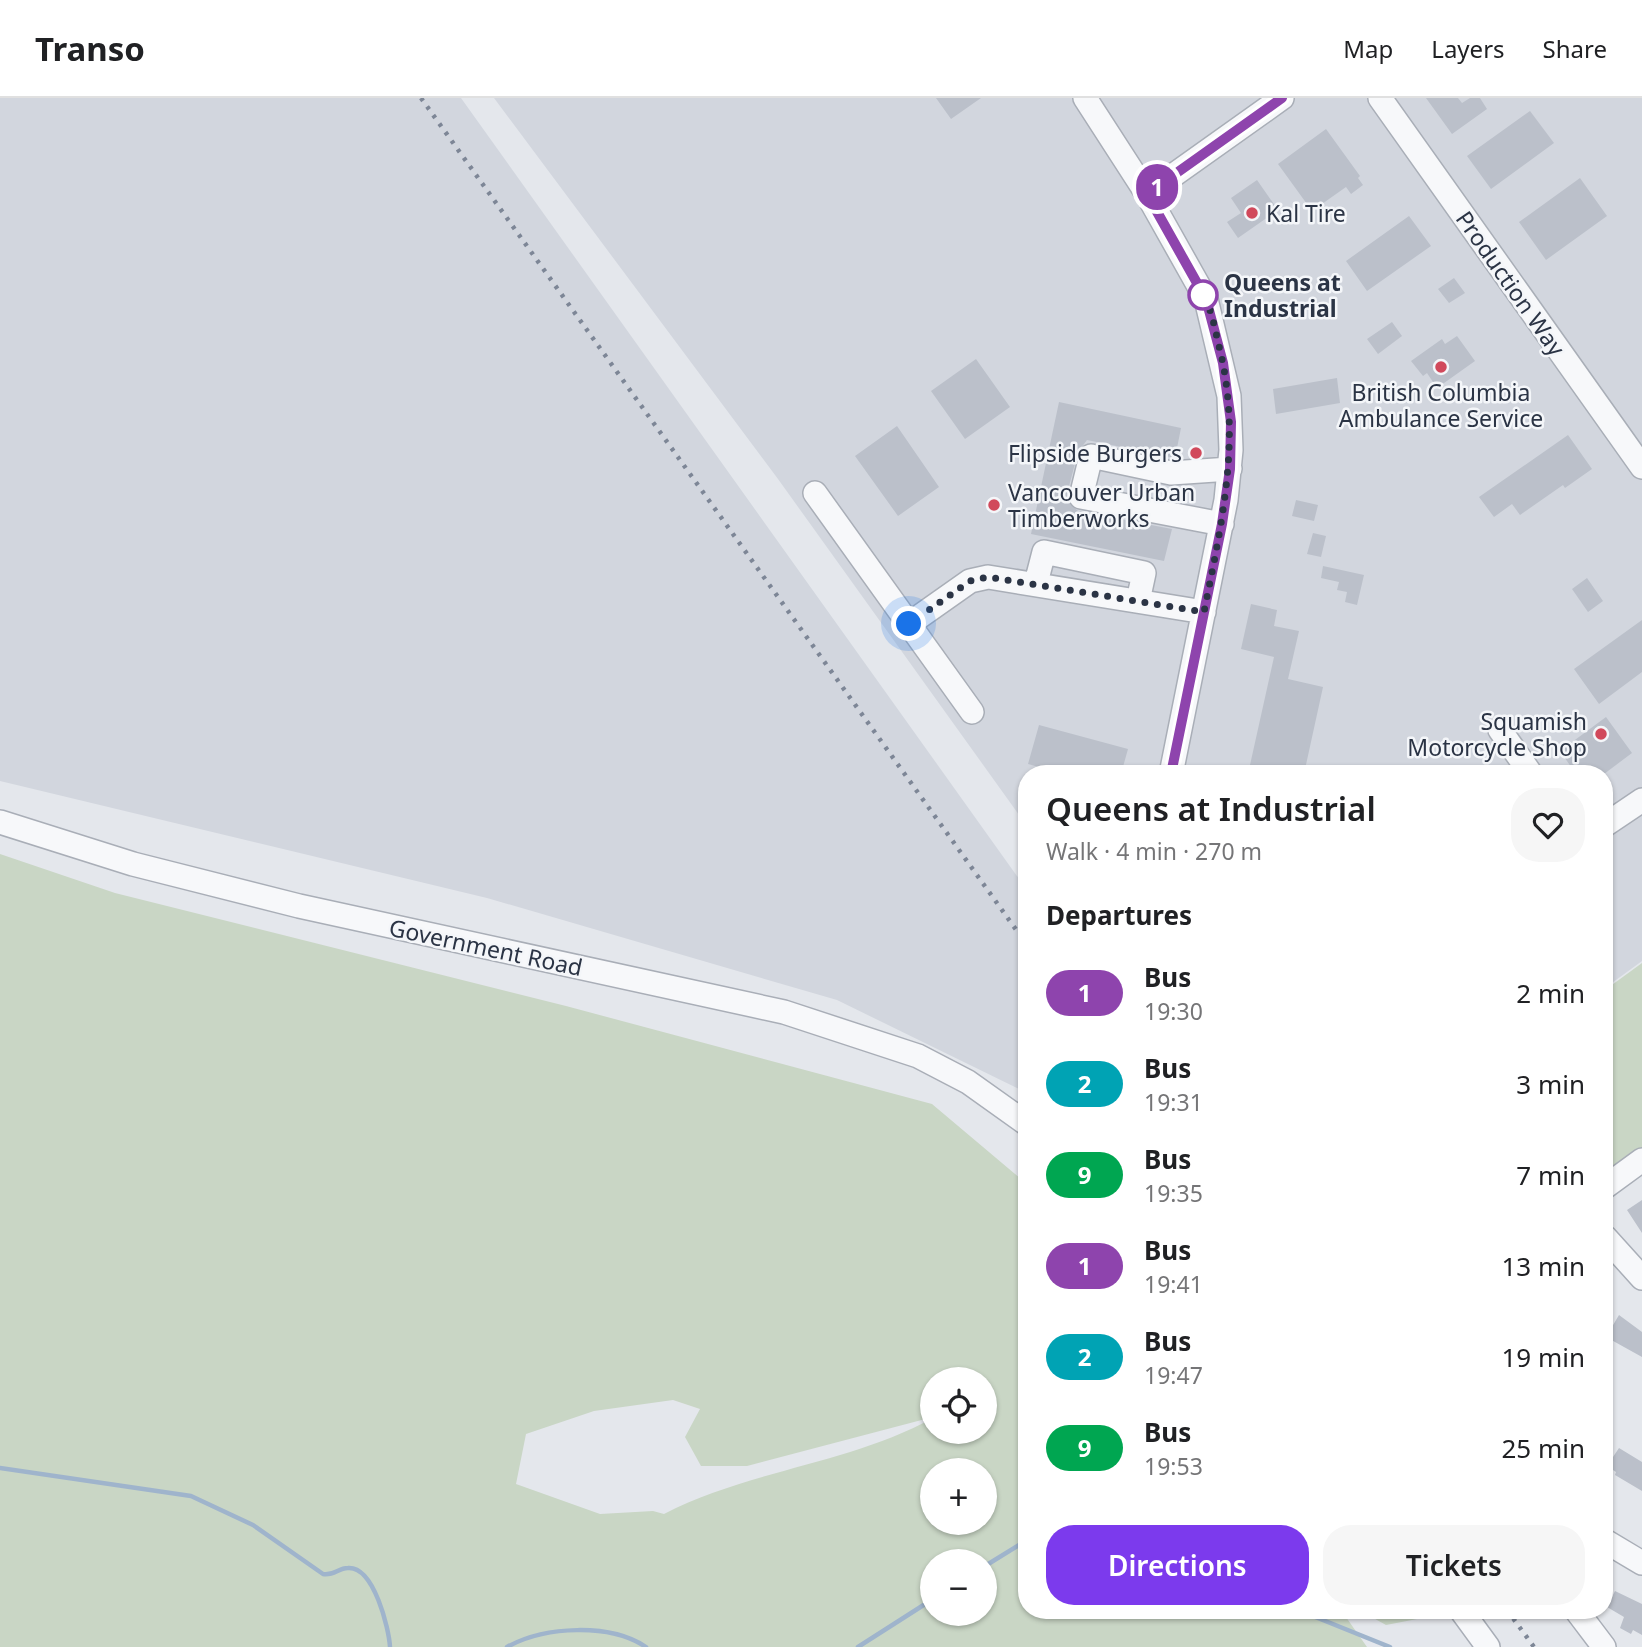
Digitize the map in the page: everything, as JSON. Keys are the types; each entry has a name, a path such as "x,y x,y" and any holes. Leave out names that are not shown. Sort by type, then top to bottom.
{"street":[{"path":"1085,98 1147,194 1206,299 1229,396 1230,469 1222,524 1173,765"},
{"path":"1147,194 1282,98"},
{"name":"Production Way","path":"1380,98 1642,467"},
{"path":"1222,524 1082,497 1090,456 1171,473 1230,469"},
{"path":"815,493 972,712"},
{"path":"1036,583 1044,552 1077,556 1144,573 1138,601"},
{"path":"909,624 970,581 988,577 1204,612"},
{"path":"1500,730 1525,765"},
{"path":"1613,820 1642,800"},
{"name":"Government Road","path":"0,822 133,864 299,906 784,1012 918,1056 968,1082 1018,1118"},
{"path":"1613,1181 1642,1160"},
{"path":"1613,1246 1642,1278"},
{"path":"1613,1546 1642,1563"},
{"path":"1468,1619 1488,1647"},
{"path":"1583,1619 1604,1647"}],"shaded area":[{"path":"0,98 461,98 1018,877 1018,1089 837,1000 487,898 0,781"},
{"path":"494,98 1642,98 1642,961 1613,982 1613,765 1018,765 1018,813 778,479"}],"green space":[{"path":"0,854 115,893 566,1006 932,1104 1018,1176 1018,1619 1347,1619 1367,1647 0,1647","holes":["920,1367 997,1367 997,1444 920,1444 920,1424 901,1434 730,1487 664,1514 653,1511 600,1514 516,1484 526,1434 594,1411 673,1400 700,1409 685,1437 701,1466 747,1466 920,1420"]},
{"path":"1642,963 1642,1147 1613,1169 1613,984"},
{"path":"1375,1619 1417,1619 1386,1625"}],"building":[{"path":"936,98 981,98 951,119"},
{"path":"1426,98 1458,98 1462,103 1470,98 1480,98 1487,109 1452,134"},
{"path":"1530,111 1554,143 1491,189 1467,156"},
{"path":"1326,129 1360,176 1358,178 1363,185 1351,194 1346,187 1312,211 1278,164"},
{"path":"1580,178 1607,216 1546,260 1519,222"},
{"path":"1257,180 1278,210 1238,238 1227,222 1241,213 1231,198"},
{"path":"1409,216 1431,246 1367,291 1346,261"},
{"path":"1454,278 1465,293 1449,303 1438,289"},
{"path":"1392,322 1402,336 1378,354 1367,339"},
{"name":"British Columbia Ambulance Service","path":"1457,336 1475,361 1437,388 1427,373 1423,376 1411,361 1442,339 1445,344"},
{"path":"976,359 1010,407 965,439 931,391"},
{"path":"1337,378 1340,403 1276,414 1273,389"},
{"path":"1059,402 1181,428 1175,458 1087,440 1078,452 1067,494 1068,502 1078,511 1172,529 1164,561 1031,534"},
{"path":"897,426 939,487 898,516 855,456"},
{"path":"1568,435 1592,469 1565,488 1563,485 1520,515 1512,504 1494,517 1479,497"},
{"path":"1296,500 1318,505 1314,521 1292,516"},
{"path":"1313,533 1326,536 1321,557 1307,554"},
{"path":"1323,566 1364,575 1357,605 1345,602 1347,592 1337,590 1339,582 1321,578"},
{"path":"1587,578 1603,601 1588,612 1572,589"},
{"path":"1251,604 1277,610 1274,626 1299,631 1288,679 1323,687 1306,765 1250,765 1274,657 1241,649"},
{"path":"1642,620 1642,672 1599,704 1574,669"},
{"name":"Squamish Motorcycle Shop","path":"1606,717 1632,753 1613,767 1613,765 1570,765 1560,751"},
{"path":"1039,725 1128,749 1124,765 1028,764"},
{"path":"1642,1200 1642,1233 1627,1210"},
{"path":"1619,1315 1642,1332 1642,1357 1613,1341 1613,1325"},
{"path":"1619,1448 1642,1462 1642,1491 1615,1475 1613,1457"},
{"path":"1615,1591 1642,1604 1642,1635 1633,1630 1631,1634 1620,1628 1624,1617 1613,1611"}],"waterway":[{"path":"0,1468 191,1496 253,1525 323,1574 345,1568 357,1570 365,1577 378,1600 390,1647"},
{"path":"997,1559 1018,1546"},
{"path":"858,1647 920,1607"},
{"path":"1320,1619 1390,1647"},
{"path":"507,1647 540,1635 577,1630 614,1634 646,1647"}],"railway":[{"path":"421,98 1018,932"},
{"path":"1514,1619 1534,1647"}],"bus line":[{"name":"1","path":"1173,765 1222,524 1230,469 1231,422 1223,363 1206,299 1147,194 1282,98"}],"place":[{"name":"Kal Tire","path":"1252,213"},
{"name":"Queens at Industrial","path":"1203,295"},
{"name":"British Columbia Ambulance Service","path":"1441,367"},
{"name":"Flipside Burgers","path":"1196,453"},
{"name":"Vancouver Urban Timberworks","path":"994,505"},
{"name":"Squamish Motorcycle Shop","path":"1601,734"}],"route":[{"path":"909,624 970,581 988,577 1005,577 1204,612 1226,500 1231,422 1223,363 1203,295"}]}
